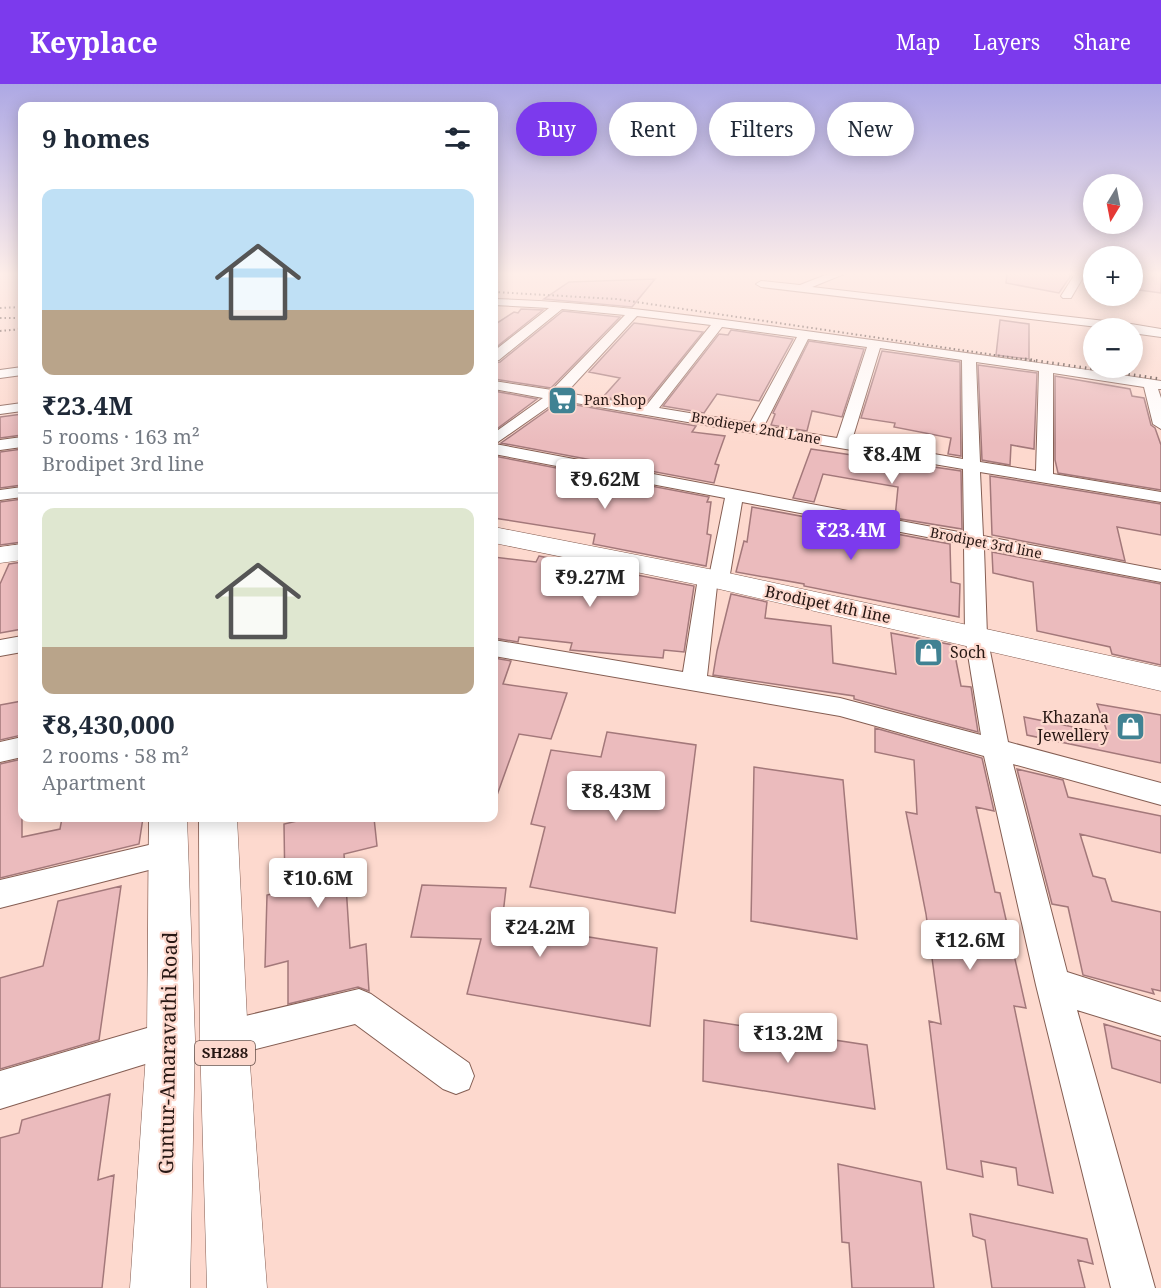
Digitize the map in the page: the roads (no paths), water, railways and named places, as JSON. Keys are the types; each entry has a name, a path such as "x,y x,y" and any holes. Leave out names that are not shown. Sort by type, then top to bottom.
{"street":[{"path":"498,354 528,330"},
{"path":"498,437 557,394 617,330"},
{"path":"651,409 713,330"},
{"path":"770,330 969,356 1156,384 1161,424"},
{"path":"1143,331 1161,333"},
{"path":"755,428 804,335"},
{"path":"843,444 875,343"},
{"path":"969,356 976,636 996,750 1053,985 1133,1288"},
{"path":"1044,478 1046,368"},
{"path":"0,374 18,372"},
{"name":"Brodiepet 2nd Lane","path":"498,386 651,409 843,444 1161,497"},
{"path":"0,410 18,408"},
{"path":"0,445 18,443"},
{"name":"Brodipet 3rd line","path":"498,450 1161,576"},
{"path":"0,495 18,493"},
{"path":"694,681 713,579 734,495"},
{"name":"Brodipet 4th line","path":"498,536 713,579 1161,679"},
{"path":"0,555 18,553"},
{"path":"0,566 18,563"},
{"path":"0,648 18,645"},
{"path":"498,649 840,707 1161,794"},
{"path":"0,752 18,748"},
{"name":"SH288","path":"218,822 224,1039 237,1288"},
{"path":"0,894 169,835"},
{"name":"Guntur-Amaravathi Road","path":"160,1288 171,1039 169,835"},
{"path":"1053,985 1161,1019"},
{"path":"224,1039 359,1006 456,1076"},
{"path":"0,1090 171,1039"}],"railway":[{"path":"0,331 9,330"},
{"path":"827,330 1035,361"},
{"path":"1025,359 1161,379"}],"place":[{"name":"Pan Shop","path":"563,400"},
{"name":"Soch","path":"929,652"},
{"name":"Khazana Jewellery","path":"1130,726"}]}
